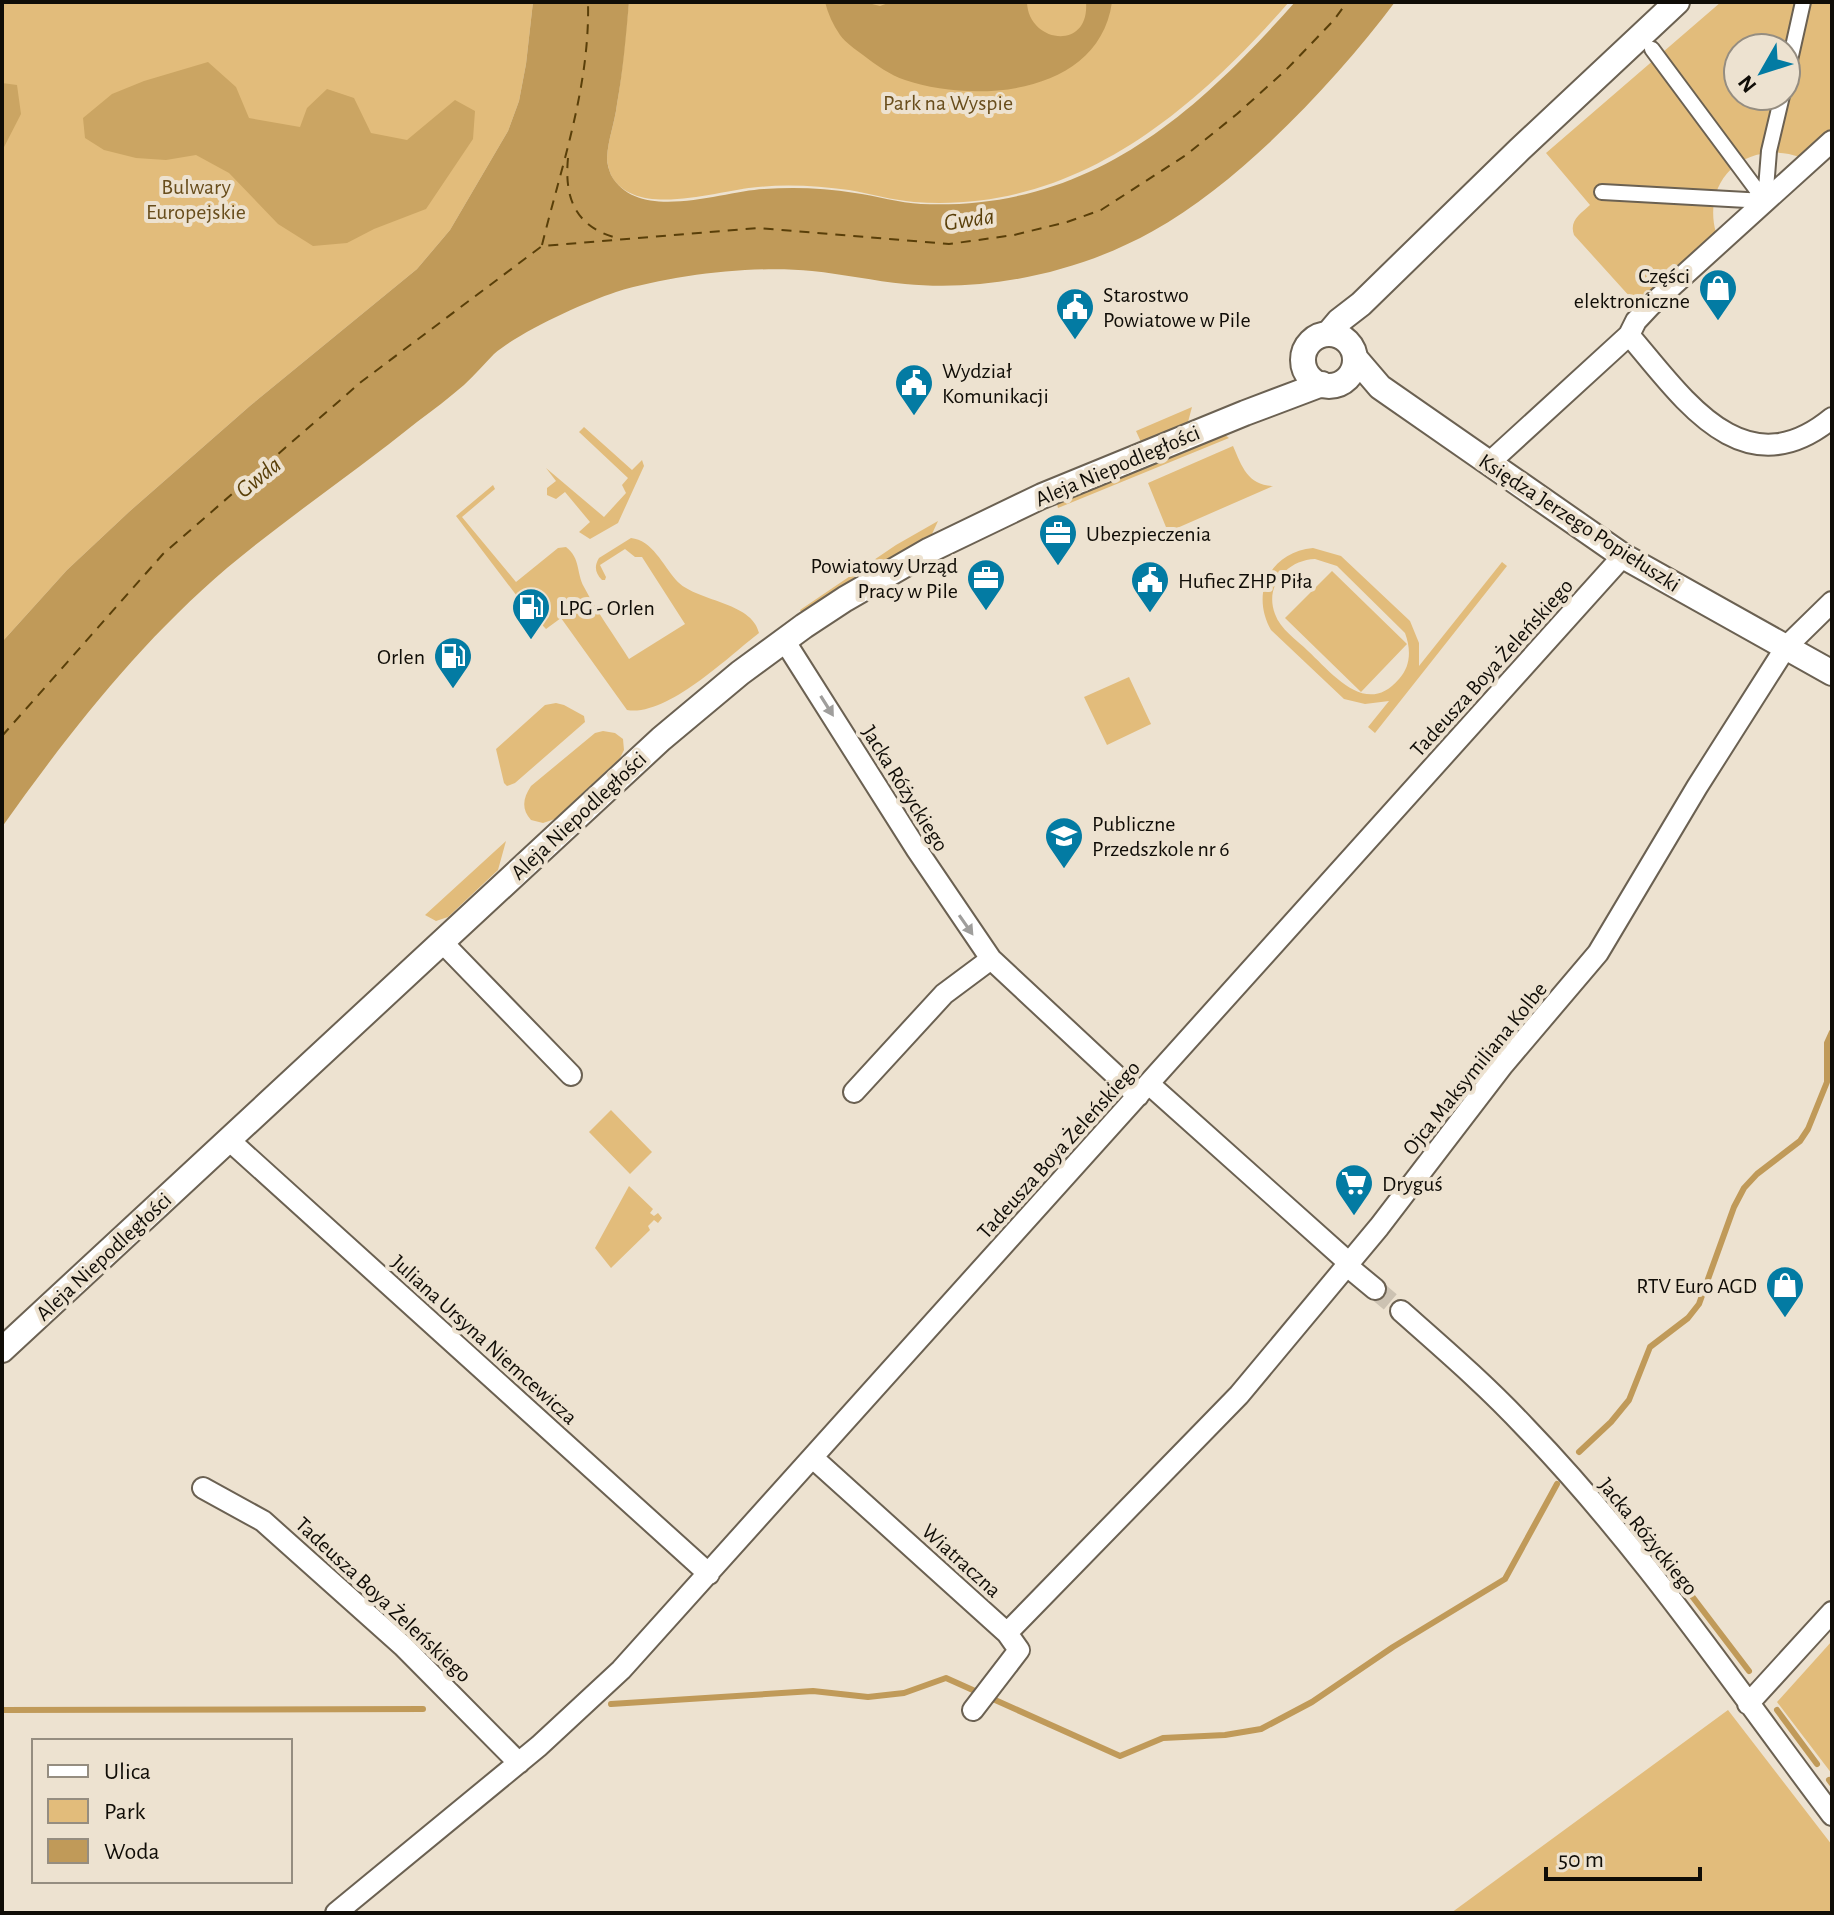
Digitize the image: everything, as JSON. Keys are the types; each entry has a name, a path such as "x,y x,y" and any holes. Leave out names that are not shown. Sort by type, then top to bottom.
{"street":[{"name":"Aleja Niepodległości","path":"2,1350 661,739 784,640 856,592 974,526 1245,413 1340,360 1339,321 1361,304 1677,2"},
{"path":"1796,32 1803,2"},
{"path":"1652,49 1765,201"},
{"path":"1765,201 1769,151 1778,112"},
{"path":"1489,463 1629,335 1636,321 1651,305 1832,141"},
{"path":"1602,192 1765,201"},
{"path":"1629,335 1687,402 1713,426 1733,437 1767,445 1784,445 1814,433 1832,418"},
{"path":"1313,340 1340,360 1309,376 1304,361 1313,340"},
{"name":"Księdza Jerzego Popiełuszki","path":"1340,360 1623,556 1832,673"},
{"name":"Aleja Niepodległości","path":"1245,413 1304,361"},
{"name":"Tadeusza Boya Żeleńskiego","path":"336,1913 519,1763 621,1670 1623,556"},
{"name":"Ojca Maksymiliana Kolbe","path":"1007,1633 1239,1395 1379,1227 1503,1065 1598,953 1697,787 1786,647 1832,602"},
{"name":"Jacka Różyckiego","path":"784,640 917,850 991,959 1375,1289"},
{"path":"442,942 571,1075"},
{"path":"854,1092 944,994 991,959"},
{"name":"Juliana Ursyna Niemcewicza","path":"229,1140 709,1574"},
{"name":"Jacka Różyckiego","path":"1401,1311 1485,1386 1574,1480 1666,1595 1832,1815"},
{"name":"Wiatraczna","path":"813,1458 1007,1633"},
{"name":"Tadeusza Boya Żeleńskiego","path":"203,1488 263,1521 403,1646 519,1763"},
{"path":"1748,1704 1832,1612"},
{"path":"973,1710 1019,1650 1007,1633"}],"green space":[{"name":"Bulwary Europejskie","path":"2,2 533,2 519,101 508,131 450,230 417,269 251,405 130,511 67,570 2,642"},
{"name":"Park na Wyspie","path":"629,2 1289,2 1211,82 1169,118 1077,174 1026,192 972,201 914,202 849,190 804,186 758,187 678,199 638,196 623,189 611,175 607,158 619,91"},
{"path":"1721,2 1832,2 1832,129 1800,157 1781,153 1763,154 1733,168 1722,180 1715,195 1713,213 1716,233 1643,300 1631,298 1574,235 1574,222 1590,205 1546,153"},
{"path":"1192,407 1188,422 1141,442 1136,431"},
{"path":"584,427 632,470 642,460 644,466 618,523 590,539 579,532 590,522 565,492 556,499 547,495 547,488 556,481 546,468 604,517 626,493 622,485 628,478 579,432"},
{"path":"1225,435 1229,438 1058,508 1057,504"},
{"path":"1233,446 1243,468 1252,478 1273,486 1168,532 1148,483"},
{"path":"493,485 495,489 462,517 516,582 558,548 566,547 574,556 589,596 629,659 685,624 642,557 635,557 625,549 600,565 605,580 598,575 596,567 599,558 631,538 651,548 685,587 746,614 759,633 678,695 643,710 627,710 561,618 546,629 526,608 456,516"},
{"path":"938,521 932,534 855,577 801,612 896,545"},
{"path":"1313,548 1341,556 1410,621 1419,643 1419,666 1502,562 1507,566 1375,733 1368,727 1389,701 1365,704 1344,699 1271,630 1265,616 1264,589 1268,577 1285,557","holes":["1315,559 1337,566 1405,633 1409,651 1406,669 1387,690 1374,694 1350,688 1277,619 1272,604 1273,594 1280,576 1287,569"]},
{"path":"1332,571 1407,644 1361,692 1285,618"},
{"path":"1129,677 1151,724 1107,745 1084,697"},
{"path":"556,703 584,716 585,722 515,783 507,786 496,749 545,705"},
{"path":"595,733 615,733 623,739 624,750 620,758 555,819 543,823 531,820 524,803 531,786"},
{"path":"506,841 498,870 448,917 436,921 425,915"},
{"path":"611,1110 652,1152 630,1174 589,1132"},
{"path":"629,1186 653,1209 650,1213 654,1216 658,1213 662,1218 658,1223 654,1220 648,1226 650,1230 611,1268 595,1248"},
{"path":"1832,1641 1832,1774 1777,1702"},
{"path":"1728,1710 1832,1845 1832,1913 1451,1913"}],"shaded area":[{"path":"208,62 236,87 249,118 300,127 307,108 327,89 354,98 371,133 407,140 455,100 475,111 473,139 426,209 347,243 313,246 278,224 229,173 196,155 166,160 136,158 104,150 85,138 83,118 112,94"},
{"path":"2,83 17,85 21,114 2,151"}],"water":[{"name":"Gwda","path":"533,2 629,2 621,79 607,158 611,175 624,190 640,198 682,201 764,189 810,188 921,204 981,202 1035,192 1085,174 1132,149 1175,119 1216,83 1295,2 1395,2 1315,97 1253,158 1220,186 1153,231 1095,258 1033,276 969,285 905,284 789,269 687,276 616,292 570,310 520,336 494,354 447,399 250,549 195,597 106,691 2,827 2,642 67,570 130,511 251,405 417,269 450,230 508,131 519,101"},
{"path":"825,2 864,2 880,6 891,2 1027,2 1030,16 1037,26 1058,36 1069,35 1079,29 1085,18 1086,2 1112,2 1102,33 1084,57 1060,74 1030,85 965,91 905,80 883,69 842,38"}],"waterway":[{"path":"1579,1452 1629,1400 1650,1347 1688,1318 1699,1304 1734,1207 1744,1188 1800,1141 1808,1129 1827,1082 1827,1043 1832,1032"},
{"path":"611,1704 813,1691 868,1697 904,1693 946,1678 1120,1756 1163,1738 1225,1735 1261,1729 1312,1702 1393,1647 1505,1579 1557,1484"},
{"path":"1685,1587 1749,1671"},
{"path":"2,1710 423,1709"},
{"path":"1777,1710 1817,1764"},
{"path":"1829,1780 1832,1784"}],"ferry route":[{"path":"542,245 580,94 588,2"},
{"path":"2,736 163,554 361,382 542,246 759,228 949,244 1014,235 1067,222 1101,210 1186,155 1286,70 1347,2"},
{"path":"568,158 568,186 582,219 591,227 617,238"}],"tunnel":[{"path":"1375,1289 1401,1311"}],"place":[{"name":"Części elektroniczne","path":"1718,322"},
{"name":"Starostwo Powiatowe w Pile","path":"1075,341"},
{"name":"Wydział Komunikacji","path":"914,417"},
{"name":"Ubezpieczenia","path":"1058,567"},
{"name":"Powiatowy Urząd Pracy w Pile","path":"986,612"},
{"name":"Hufiec ZHP Piła","path":"1150,614"},
{"name":"LPG - Orlen","path":"531,641"},
{"name":"Orlen","path":"453,690"},
{"name":"Publiczne Przedszkole nr 6","path":"1064,870"},
{"name":"Dryguś","path":"1354,1217"},
{"name":"RTV Euro AGD","path":"1785,1319"}]}
